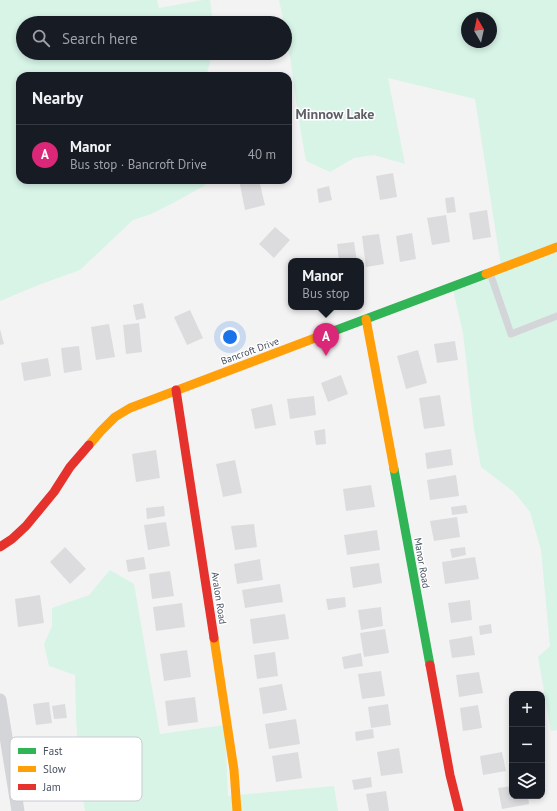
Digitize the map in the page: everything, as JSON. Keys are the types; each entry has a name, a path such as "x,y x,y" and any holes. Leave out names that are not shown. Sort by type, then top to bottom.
{"street":[{"name":"Bancroft Drive","path":"0,547 12,539 26,526 47,501 75,461 101,431 115,417 130,408 557,247"},
{"name":"Manor Road","path":"366,319 450,775 459,811"},
{"name":"Avalon Road","path":"176,390 234,770 237,811"},
{"path":"0,700 10,762"},
{"path":"16,801 18,811"}],"lane":[{"path":"490,272 512,334 557,316"}],"green space":[{"path":"0,0 157,0 159,8 210,0 212,16 16,16 16,60 211,60 207,72 16,72 16,184 205,184 151,214 133,220 80,270 0,301"},
{"path":"279,0 557,0 557,730 551,731 538,657 550,646 541,550 530,512 514,492 481,467 474,429 463,333 452,285 501,266 475,99 388,78 405,164 374,155 354,158 330,172 306,161 290,60 292,60 292,16 282,16"},
{"path":"110,570 134,584 160,734 225,725 228,796 334,786 338,811 85,811 83,801 142,801 142,737 77,737 75,675 49,666 44,644 52,626 52,608 89,595"}],"building":[{"path":"393,173 397,197 380,200 376,176"},
{"path":"240,184 260,184 265,205 245,210"},
{"path":"329,186 332,200 319,203 317,189"},
{"path":"454,197 456,212 447,213 445,198"},
{"path":"487,210 491,237 473,240 469,213"},
{"path":"446,215 450,242 432,245 427,218"},
{"path":"275,227 290,240 274,258 259,244"},
{"path":"412,233 416,259 400,262 396,236"},
{"path":"379,234 384,264 366,267 362,236"},
{"path":"354,242 357,258 339,258 337,244"},
{"path":"143,303 146,318 136,320 133,305"},
{"path":"190,310 203,338 187,345 174,317"},
{"path":"139,323 142,352 126,354 123,325"},
{"path":"109,324 115,357 96,360 91,327"},
{"path":"0,329 4,344 0,345"},
{"path":"455,341 458,360 437,363 434,344"},
{"path":"79,346 82,370 64,373 61,348"},
{"path":"418,350 427,383 406,389 397,356"},
{"path":"48,358 51,376 24,381 21,363"},
{"path":"341,375 348,394 328,402 321,383"},
{"path":"440,395 445,426 424,429 419,398"},
{"path":"314,396 316,415 290,419 287,399"},
{"path":"272,404 276,425 255,429 251,409"},
{"path":"325,429 326,444 316,445 314,431"},
{"path":"451,449 453,465 427,469 425,453"},
{"path":"156,450 160,478 136,482 132,454"},
{"path":"235,460 242,493 223,497 216,464"},
{"path":"456,475 459,496 430,500 427,480"},
{"path":"371,485 375,507 346,511 343,489"},
{"path":"466,505 468,513 452,515 451,507"},
{"path":"164,506 165,516 147,519 146,508"},
{"path":"457,517 460,537 434,541 430,521"},
{"path":"166,522 170,546 148,550 144,525"},
{"path":"254,524 257,547 235,550 231,526"},
{"path":"377,530 380,550 347,555 344,535"},
{"path":"65,547 86,569 70,584 50,562"},
{"path":"465,547 466,555 452,558 450,549"},
{"path":"144,557 146,569 128,572 126,560"},
{"path":"475,557 479,579 445,584 442,562"},
{"path":"260,559 263,580 237,584 234,564"},
{"path":"379,563 382,583 353,588 350,567"},
{"path":"170,571 174,596 152,599 149,574"},
{"path":"280,584 283,602 245,608 242,590"},
{"path":"40,595 44,623 18,627 15,599"},
{"path":"345,597 346,607 328,610 326,599"},
{"path":"470,600 472,620 451,623 448,603"},
{"path":"182,603 185,627 156,631 153,607"},
{"path":"381,607 383,626 361,630 358,610"},
{"path":"285,614 289,639 253,644 250,619"},
{"path":"491,624 492,633 480,635 479,626"},
{"path":"385,629 389,653 364,657 360,633"},
{"path":"472,636 475,655 452,658 449,640"},
{"path":"187,650 191,677 164,681 160,654"},
{"path":"275,652 278,676 257,679 254,655"},
{"path":"361,653 363,666 344,669 342,657"},
{"path":"381,671 385,696 362,699 358,674"},
{"path":"479,672 483,693 459,697 456,675"},
{"path":"282,684 287,710 263,714 259,688"},
{"path":"195,697 198,722 168,726 165,701"},
{"path":"49,702 52,723 36,725 33,704"},
{"path":"65,704 67,718 54,719 52,706"},
{"path":"388,704 391,725 371,728 368,707"},
{"path":"478,705 482,728 463,731 460,708"},
{"path":"296,719 300,744 269,749 265,724"},
{"path":"373,729 374,738 356,741 355,732"},
{"path":"399,748 403,773 381,776 377,752"},
{"path":"298,752 302,778 276,782 272,756"},
{"path":"502,752 506,771 483,775 480,756"},
{"path":"371,777 372,787 354,790 352,780"},
{"path":"509,786 509,799 528,799 529,804 502,809 498,788"},
{"path":"386,791 389,811 369,811 366,794"}],"traffic: fast":[{"path":"315,338 486,274"},
{"path":"394,469 430,665"}],"traffic: slow":[{"path":"486,274 557,247"},
{"path":"366,319 394,469"},
{"path":"89,445 115,417 130,408 315,338"},
{"path":"214,638 234,770 237,811"}],"traffic: jam":[{"path":"176,390 214,638"},
{"path":"0,547 12,539 26,526 54,492 70,467 89,445"},
{"path":"430,665 450,775 459,811"}],"place":[{"name":"Manor","path":"326,356"}],"district":[{"name":"Minnow Lake","path":"335,114"}]}
